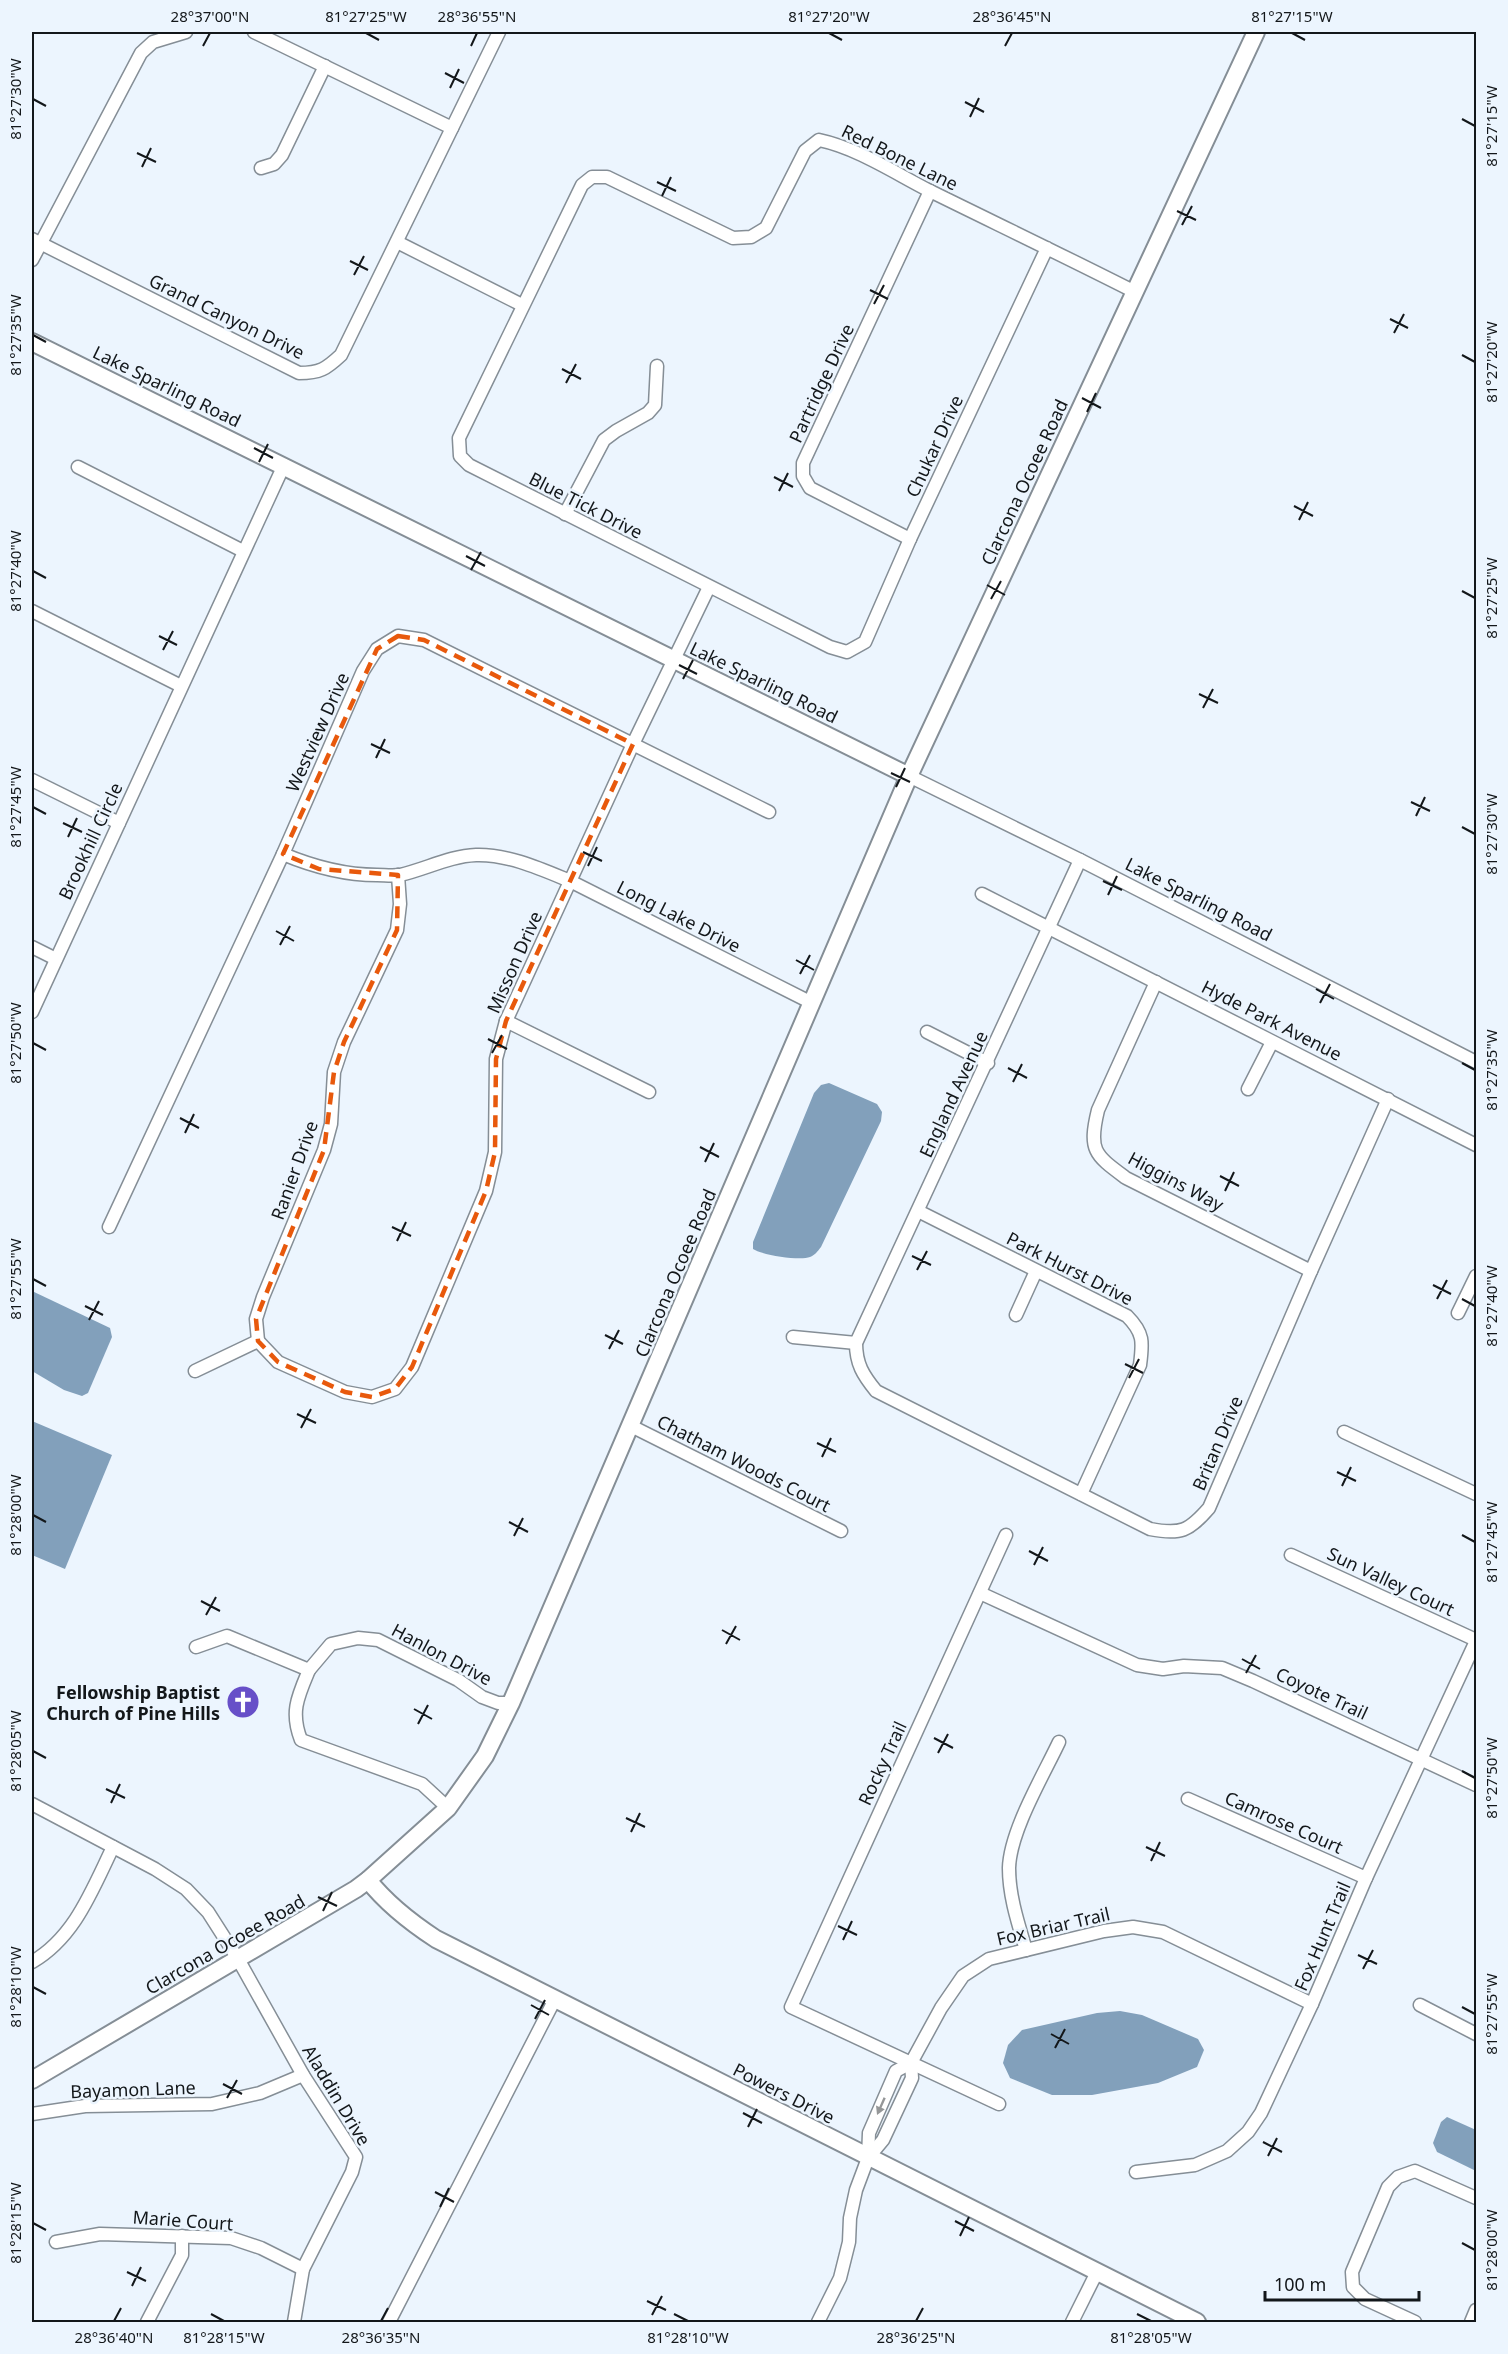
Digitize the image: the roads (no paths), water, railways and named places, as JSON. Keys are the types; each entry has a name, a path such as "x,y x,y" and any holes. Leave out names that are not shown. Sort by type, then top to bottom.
{"street":[{"path":"32,260 36,241 141,53 153,42 186,32"},
{"path":"254,32 452,128"},
{"name":"Grand Canyon Drive","path":"36,241 299,373 316,373 341,355 499,32"},
{"name":"Clarcona Ocoee Road","path":"32,2080 368,1880 448,1808 485,1756 511,1704 909,776 1256,32"},
{"path":"261,168 274,164 282,155 325,66"},
{"name":"Red Bone Lane","path":"522,305 582,185 592,177 607,177 733,238 751,237 766,228 805,151 819,140 838,144 1135,292"},
{"name":"Partridge Drive","path":"910,539 810,489 803,476 803,463 930,191"},
{"path":"397,242 522,305"},
{"name":"Chukar Drive","path":"848,652 865,642 910,539 1047,248"},
{"name":"Blue Tick Drive","path":"522,305 459,438 460,456 469,465 709,587 830,647 848,652"},
{"name":"Lake Sparling Road","path":"32,342 1080,860 1476,1062"},
{"path":"565,514 604,440 648,413 655,405 657,366"},
{"name":"Brookhill Circle","path":"32,1012 284,465"},
{"path":"78,467 243,551"},
{"name":"Misson Drive","path":"258,1341 278,1362 345,1392 372,1397 395,1389 412,1367 486,1191 495,1152 496,1059 506,1021 633,744 709,587"},
{"path":"32,611 181,686"},
{"name":"Westview Drive","path":"109,1227 283,854 363,671 377,649 398,636 424,640 769,812"},
{"path":"32,780 119,823"},
{"name":"Long Lake Drive","path":"283,854 319,869 358,875 398,875 446,860 477,855 537,867 570,881 812,1003"},
{"name":"England Avenue","path":"856,1343 988,1063 1080,860"},
{"name":"Ranier Drive","path":"258,1341 256,1319 263,1297 324,1150 331,1124 334,1072 344,1042 397,930 400,904 398,875"},
{"name":"Hyde Park Avenue","path":"982,894 1051,927 1476,1145"},
{"path":"32,947 56,959"},
{"name":"Higgins Way","path":"1156,982 1098,1110 1092,1133 1095,1151 1107,1164 1126,1178 1311,1271"},
{"path":"506,1021 649,1092"},
{"path":"927,1032 988,1063"},
{"path":"1248,1089 1272,1042"},
{"name":"Britan Drive","path":"856,1343 856,1358 861,1373 876,1390 1150,1529 1173,1533 1195,1524 1209,1508 1388,1099"},
{"name":"Park Hurst Drive","path":"918,1211 1127,1316 1138,1328 1143,1344 1140,1365 1081,1494"},
{"path":"1016,1315 1036,1271"},
{"path":"1458,1312 1476,1276"},
{"path":"793,1337 856,1343"},
{"path":"195,1371 258,1341"},
{"name":"Chatham Woods Court","path":"631,1426 841,1531"},
{"path":"1344,1432 1476,1494"},
{"name":"Rocky Trail","path":"911,2062 791,2007 1006,1535"},
{"name":"Sun Valley Court","path":"1291,1555 1476,1641"},
{"name":"Coyote Trail","path":"980,1593 1137,1665 1163,1669 1184,1666 1222,1668 1476,1785"},
{"path":"196,1647 228,1636 309,1670"},
{"name":"Hanlon Drive","path":"448,1808 422,1784 301,1740 294,1723 297,1698 309,1670 331,1644 358,1638 378,1640 459,1680 482,1697 498,1704 511,1704"},
{"name":"Fox Hunt Trail","path":"1136,2172 1195,2165 1227,2151 1248,2132 1261,2113 1312,2004 1366,1878 1476,1641"},
{"path":"1026,1950 1012,1900 1009,1866 1018,1828 1059,1742"},
{"name":"Camrose Court","path":"1188,1799 1366,1878"},
{"name":"Aladdin Drive","path":"32,1804 155,1869 186,1889 208,1912 238,1959 303,2075 356,2157 352,2172 303,2269 294,2322"},
{"path":"33,1959 63,1937 79,1917 113,1847"},
{"name":"Powers Drive","path":"368,1880 381,1896 411,1923 436,1939 1197,2322"},
{"name":"Fox Briar Trail","path":"868,2158 868,2133 897,2071 911,2062 942,2007 963,1976 989,1959 1104,1931 1133,1927 1163,1932 1312,2004"},
{"path":"389,2322 555,1999"},
{"path":"1420,2005 1476,2034"},
{"path":"911,2062 999,2104"},
{"name":"Fox Briar Trail","path":"818,2322 840,2278 849,2242 850,2218 856,2190 868,2158 883,2140 912,2078 911,2062"},
{"name":"Bayamon Lane","path":"32,2114 86,2106 212,2104 260,2093 303,2075"},
{"path":"1415,2322 1365,2299 1353,2287 1352,2272 1388,2187 1398,2177 1415,2171 1476,2198"},
{"name":"Marie Court","path":"56,2242 100,2234 231,2238 261,2248 303,2269"},
{"path":"147,2322 182,2255 183,2236"},
{"path":"1072,2322 1096,2272"},
{"path":"1471,2322 1476,2310"}],"water":[{"path":"829,1083 877,1104 882,1112 881,1121 821,1247 816,1253 805,1258 781,1257 753,1249 753,1242 814,1093 821,1085"},
{"path":"32,1291 110,1328 112,1337 88,1393 82,1396 64,1390 32,1371"},
{"path":"32,1421 112,1455 65,1569 32,1555"},
{"path":"1120,2011 1142,2015 1198,2039 1204,2050 1197,2067 1158,2083 1092,2095 1052,2095 1010,2078 1003,2063 1008,2045 1022,2030 1097,2013"},
{"path":"1447,2117 1476,2130 1476,2171 1437,2152 1433,2143 1441,2122"}],"place":[{"name":"Fellowship Baptist Church of Pine Hills","path":"243,1702"}]}
